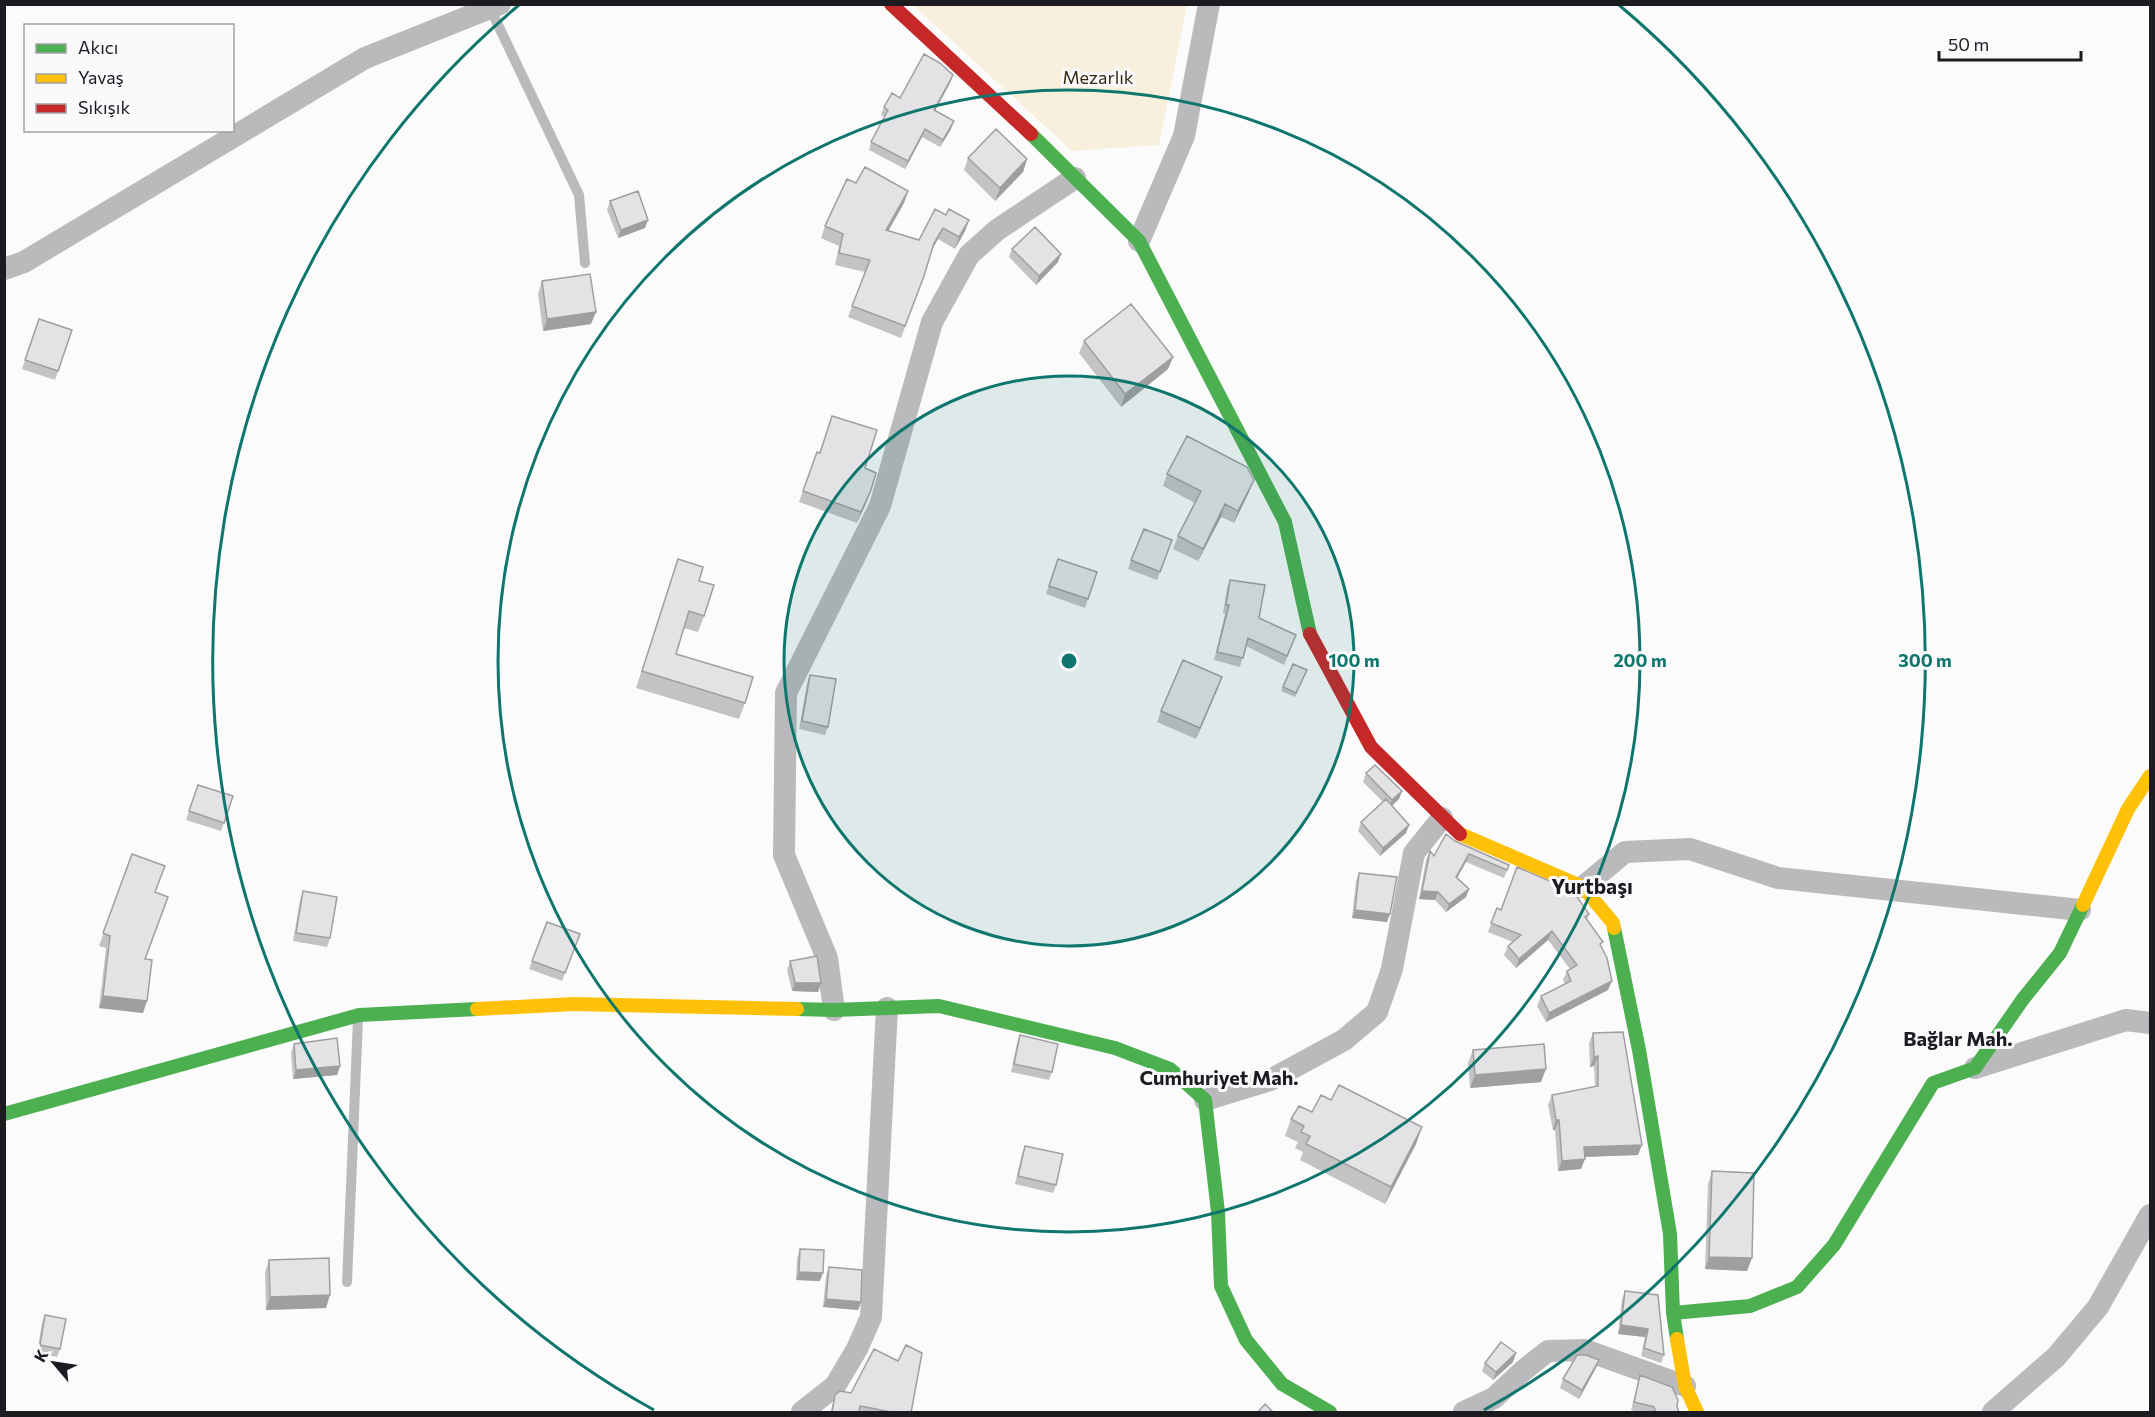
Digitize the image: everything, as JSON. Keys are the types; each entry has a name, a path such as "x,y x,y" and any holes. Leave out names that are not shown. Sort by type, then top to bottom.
{"street":[{"path":"891,4 1001,105 1139,241 1285,522 1310,634 1371,747 1459,833 1582,887 1613,922 1670,1234 1673,1313 1685,1386 1697,1413"},
{"path":"1139,241 1184,136 1209,4"},
{"path":"4,249 14,266 365,58 495,6"},
{"path":"834,1010 827,957 784,855 786,693 880,506 932,322 969,255 998,230 1075,178"},
{"path":"1975,1068 2023,999 2060,953 2128,809 2151,776"},
{"path":"1205,1100 1270,1080 1344,1040 1377,1012 1392,969 1414,853 1442,818"},
{"path":"1582,887 1625,852 1690,849 1778,878 2080,910"},
{"path":"4,1114 359,1015 573,1004 834,1010 939,1006 1114,1048 1170,1070 1205,1100 1218,1212 1221,1286 1246,1340 1282,1384 1305,1403 1330,1413"},
{"path":"802,1413 835,1386 857,1349 871,1317 887,1008"},
{"path":"1673,1313 1750,1306 1797,1287 1834,1245 1933,1083 2126,1020 2151,1023"},
{"path":"1993,1413 2056,1357 2098,1307 2151,1215"},
{"path":"1464,1413 1494,1398 1548,1351 1585,1350 1685,1386"}],"lane":[{"path":"495,6 579,195 585,263"},
{"path":"347,1282 359,1015"}],"green space":[{"name":"Mezarlık","path":"913,5 1187,5 1159,145 1072,151"}],"building":[{"path":"924,54 940,63 953,75 934,110 954,121 943,140 925,129 908,161 871,142 888,110 884,107 892,93 900,98"},
{"path":"996,129 1027,159 1000,188 968,158"},
{"path":"865,167 908,191 886,230 919,240 935,209 946,215 949,209 969,220 959,237 943,228 934,243 905,326 852,306 870,260 839,253 843,234 825,226 847,179 856,183"},
{"path":"638,191 648,220 621,230 610,201"},
{"path":"1035,227 1061,254 1039,276 1012,249"},
{"path":"590,274 596,312 547,319 542,281"},
{"path":"1131,304 1173,357 1125,394 1084,341"},
{"path":"39,319 72,330 58,371 25,360"},
{"path":"832,416 877,430 865,468 876,473 861,512 803,491 817,452 820,453"},
{"path":"1187,436 1247,467 1254,480 1238,511 1225,504 1203,549 1178,536 1201,491 1167,474"},
{"path":"1144,529 1172,540 1160,572 1131,560"},
{"path":"678,559 703,567 699,581 714,585 704,616 689,611 676,654 753,677 745,703 642,671"},
{"path":"1058,559 1097,572 1088,599 1049,586"},
{"path":"1230,580 1265,585 1259,618 1296,635 1287,656 1248,638 1243,658 1217,652 1229,605 1226,605"},
{"path":"1183,660 1222,677 1200,728 1161,711"},
{"path":"1293,664 1307,670 1296,693 1283,687"},
{"path":"810,675 836,679 828,727 802,721"},
{"path":"1375,765 1402,791 1392,800 1366,773"},
{"path":"198,785 233,796 224,823 189,811"},
{"path":"1386,799 1409,825 1383,848 1361,822"},
{"path":"1446,834 1455,841 1509,865 1507,870 1469,854 1456,877 1469,889 1449,904 1438,892 1422,891 1430,851 1434,856"},
{"path":"132,854 165,866 155,892 168,897 145,959 152,960 147,1001 103,996 110,936 103,933"},
{"path":"1517,867 1573,891 1589,914 1585,917 1603,942 1600,944 1607,958 1612,981 1549,1013 1541,996 1571,981 1567,971 1577,965 1552,931 1519,959 1508,946 1521,935 1491,923 1497,908 1501,910"},
{"path":"1359,873 1397,877 1390,914 1355,910"},
{"path":"303,891 337,897 330,938 296,933"},
{"path":"547,922 580,934 565,973 532,961"},
{"path":"817,956 821,983 795,983 790,961"},
{"path":"1623,1032 1642,1145 1584,1147 1585,1159 1562,1161 1559,1120 1556,1120 1552,1095 1598,1086 1598,1056 1594,1057 1593,1033"},
{"path":"1020,1035 1058,1044 1052,1072 1014,1064"},
{"path":"337,1038 340,1066 296,1070 294,1044"},
{"path":"1544,1044 1546,1069 1475,1075 1473,1050"},
{"path":"1339,1085 1422,1127 1391,1187 1306,1144 1310,1136 1301,1132 1304,1126 1291,1119 1299,1106 1312,1112 1321,1095 1331,1100"},
{"path":"1025,1146 1063,1154 1056,1185 1018,1176"},
{"path":"1712,1171 1754,1173 1752,1258 1709,1257"},
{"path":"800,1249 824,1250 823,1273 799,1272"},
{"path":"329,1258 330,1295 270,1297 269,1260"},
{"path":"829,1267 862,1270 861,1302 826,1299"},
{"path":"1625,1291 1658,1295 1664,1355 1644,1348 1648,1329 1621,1325"},
{"path":"45,1315 66,1319 60,1349 40,1345"},
{"path":"1501,1342 1516,1353 1496,1372 1485,1363"},
{"path":"906,1345 922,1353 911,1413 896,1413 860,1406 859,1413 832,1413 835,1395 840,1391 851,1393 874,1349 898,1361"},
{"path":"1577,1355 1586,1355 1599,1360 1582,1390 1563,1379"},
{"path":"1640,1375 1672,1387 1678,1400 1679,1413 1656,1413 1654,1407 1634,1402"},
{"path":"1265,1404 1274,1413 1257,1413"}],"traffic: fast":[{"path":"1031,134 1139,241 1285,522 1310,634"},
{"path":"1673,1313 1750,1306 1797,1287 1834,1245 1933,1083 1975,1068 2023,999 2060,953 2083,905"},
{"path":"1614,928 1639,1050 1670,1234 1673,1313 1677,1339"},
{"path":"797,1009 939,1006 1115,1048 1170,1069 1205,1100 1218,1212 1221,1286 1246,1340 1282,1384 1330,1412"},
{"path":"4,1114 359,1015 477,1009"}],"traffic: slow":[{"path":"2083,905 2128,809 2150,776"},
{"path":"1460,834 1583,887 1613,923 1614,928"},
{"path":"477,1009 573,1004 797,1009"},
{"path":"1677,1339 1685,1386 1697,1412"}],"traffic: jam":[{"path":"891,4 1031,134"},
{"path":"1310,634 1371,747 1460,834"}],"district":[{"name":"Yurtbaşı","path":"1592,885"},
{"name":"Bağlar Mah.","path":"1958,1038"},
{"name":"Cumhuriyet Mah.","path":"1219,1077"}]}
